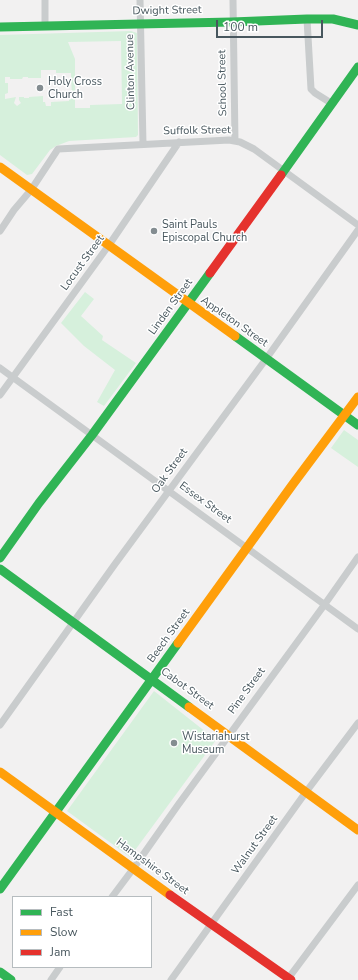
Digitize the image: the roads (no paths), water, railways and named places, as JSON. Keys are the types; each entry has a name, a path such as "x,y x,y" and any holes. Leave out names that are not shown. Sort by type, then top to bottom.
{"main road":[{"name":"Dwight Street","path":"0,28 307,19 333,19 358,25"},
{"name":"Linden Street","path":"0,558 39,503 92,435 188,304 358,67"},
{"name":"Appleton Street","path":"0,167 188,304 358,425"},
{"name":"Beech Street","path":"0,889 358,397"},
{"name":"Cabot Street","path":"0,569 153,679 358,830"},
{"name":"Hampshire Street","path":"0,772 211,925 289,979"},
{"path":"0,972 11,980"}],"street":[{"path":"45,0 45,26"},
{"name":"Clinton Avenue","path":"140,0 143,144"},
{"name":"School Street","path":"233,0 232,22 235,141"},
{"path":"307,19 311,88 315,93 331,103"},
{"name":"Suffolk Street","path":"31,190 58,149 230,140 254,149 358,225"},
{"name":"Locust Street","path":"0,395 109,245 179,142"},
{"path":"0,231 14,210 31,190"},
{"name":"Oak Street","path":"0,725 73,622 266,359 358,230"},
{"name":"Essex Street","path":"0,368 358,628"},
{"name":"Pine Street","path":"113,896 358,557"},
{"name":"Walnut Street","path":"171,980 306,792 358,723"},
{"path":"289,979 358,885"},
{"path":"51,980 59,968"}],"place":[{"name":"Holy Cross Church","path":"40,88"},
{"name":"Saint Pauls Episcopal Church","path":"154,231"},
{"name":"Wistariahurst Museum","path":"174,743"}]}
